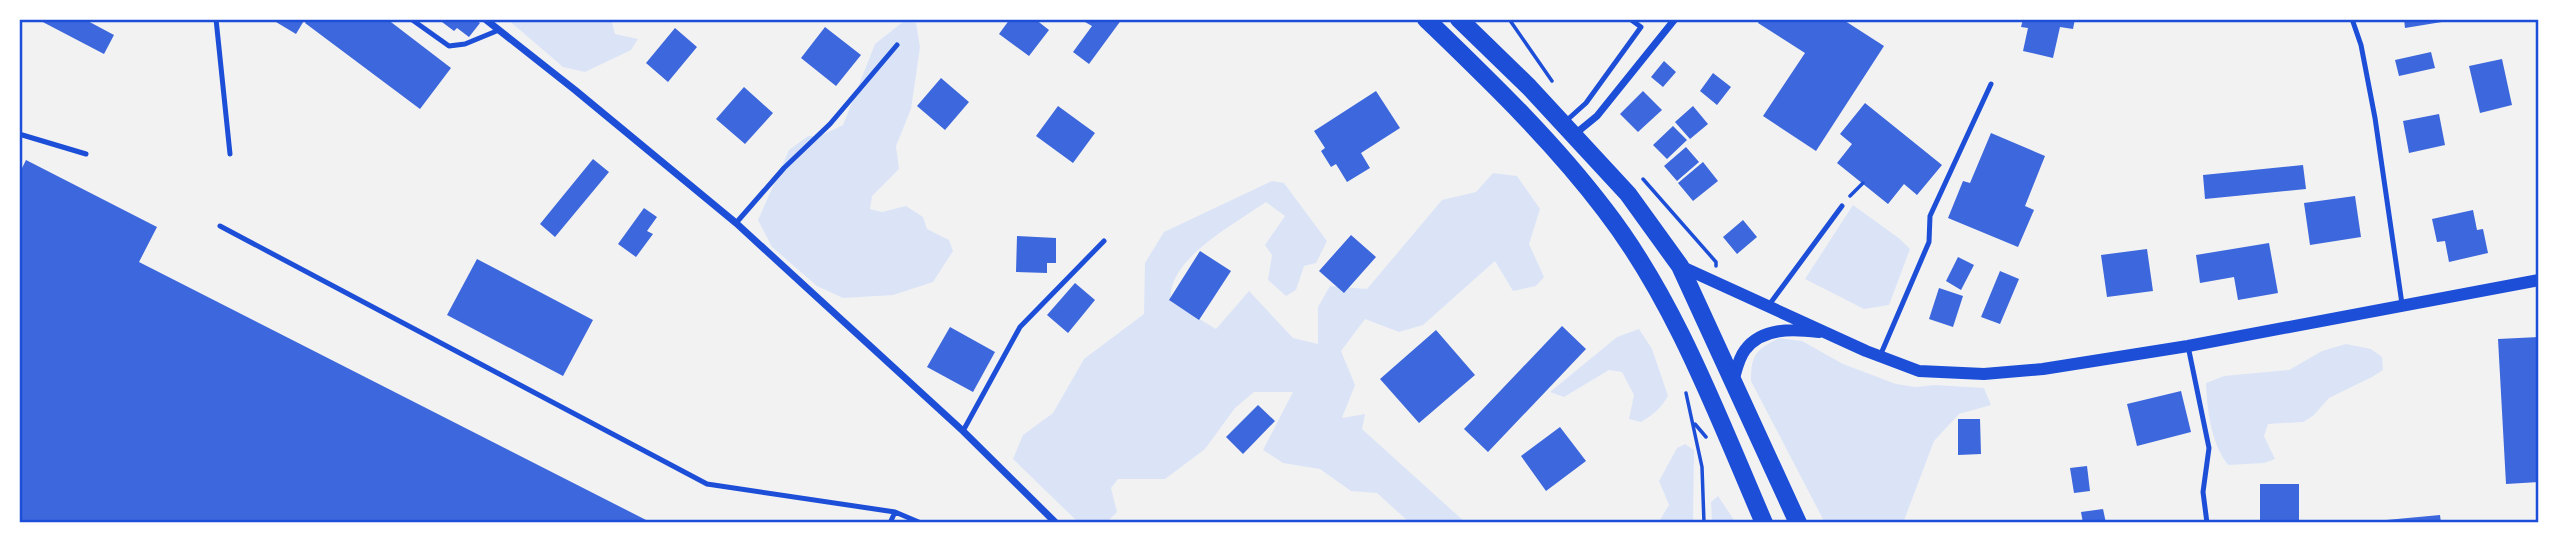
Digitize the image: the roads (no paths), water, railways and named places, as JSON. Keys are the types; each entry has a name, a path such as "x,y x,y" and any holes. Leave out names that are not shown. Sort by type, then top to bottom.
{"main road":[{"path":"1426,19 1512,102 1605,210 1643,267 1672,318 1764,523"},
{"path":"1459,19 1569,129 1628,194 1679,266 1798,523"}],"street":[{"path":"485,19 736,223 963,431 1056,523"},
{"path":"1569,129 1597,116 1675,19"},
{"path":"1679,266 1919,371 1984,374 2043,369 2188,346 2539,279"},
{"path":"1733,382 1745,350 1765,334 1792,329 1829,333"}],"lane":[{"path":"216,19 230,154"},
{"path":"411,19 449,46 465,44 499,30"},
{"path":"1569,129 1641,27 1630,19"},
{"path":"2351,19 2361,45 2375,118 2403,307"},
{"path":"736,223 784,168 830,124 897,45"},
{"path":"1880,356 1929,242 1930,216 1991,84"},
{"path":"19,134 86,154"},
{"path":"1769,305 1842,206"},
{"path":"220,226 706,484 895,512 921,523"},
{"path":"963,431 1020,327 1104,241"},
{"path":"2188,346 2209,448 2203,492 2207,523"},
{"path":"890,523 895,512"}]}
